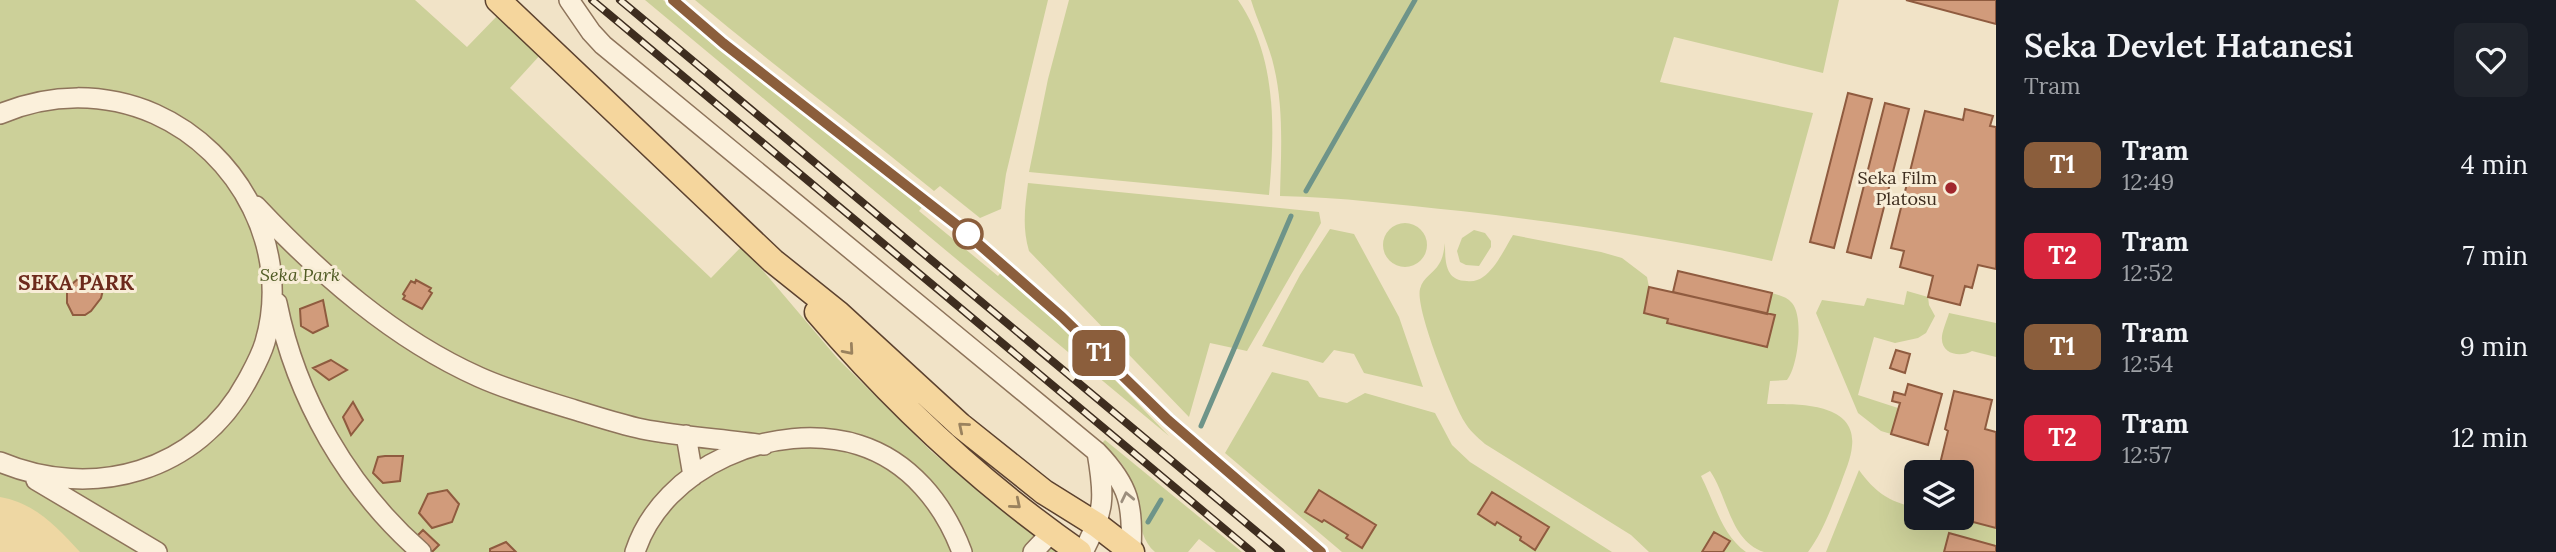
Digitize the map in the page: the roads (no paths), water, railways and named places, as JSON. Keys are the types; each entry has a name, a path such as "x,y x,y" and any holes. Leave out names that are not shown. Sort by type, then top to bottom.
{"main road":[{"path":"498,0 773,261 838,313 960,425 1044,492 1132,552"},
{"path":"773,261 867,370 913,417 1051,533 1081,552"}],"street":[{"path":"569,0 603,46 1097,452 1115,471 1127,490 1132,552"},
{"path":"0,114 54,99 81,97 109,99 164,118 194,136 222,162 248,198 289,241 364,308 465,370 536,399 608,421 685,435 764,445"},
{"path":"248,198 262,233 284,332 297,374 323,428 362,489 421,552"},
{"path":"0,463 51,479 119,477 168,458 198,440 229,410 259,358 270,320 272,296 269,264"},
{"path":"685,435 693,476"},
{"path":"635,552 648,524 663,504 693,476 716,461 764,445 823,438 861,446 889,460 927,488 952,529 962,552"},
{"path":"1081,552 1097,526 1103,489 1097,452"},
{"path":"23,472 157,552"},
{"path":"1033,552 1051,533"}],"waterway":[{"path":"1306,191 1415,0"},
{"path":"1201,426 1291,216"},
{"path":"1148,522 1161,500"}],"tram line":[{"path":"673,0 958,226 1062,317 1168,420 1321,552"},
{"name":"T1","path":"673,0 723,43 958,226 1062,317 1168,420 1321,552"}],"railway":[{"path":"592,0 1252,552"},
{"path":"620,0 1281,552"}],"place":[{"name":"Seka Film Platosu","path":"1951,188"}],"district":[{"name":"SEKA PARK","path":"76,283"}],"park label":[{"name":"Seka Park","path":"300,275"}]}
